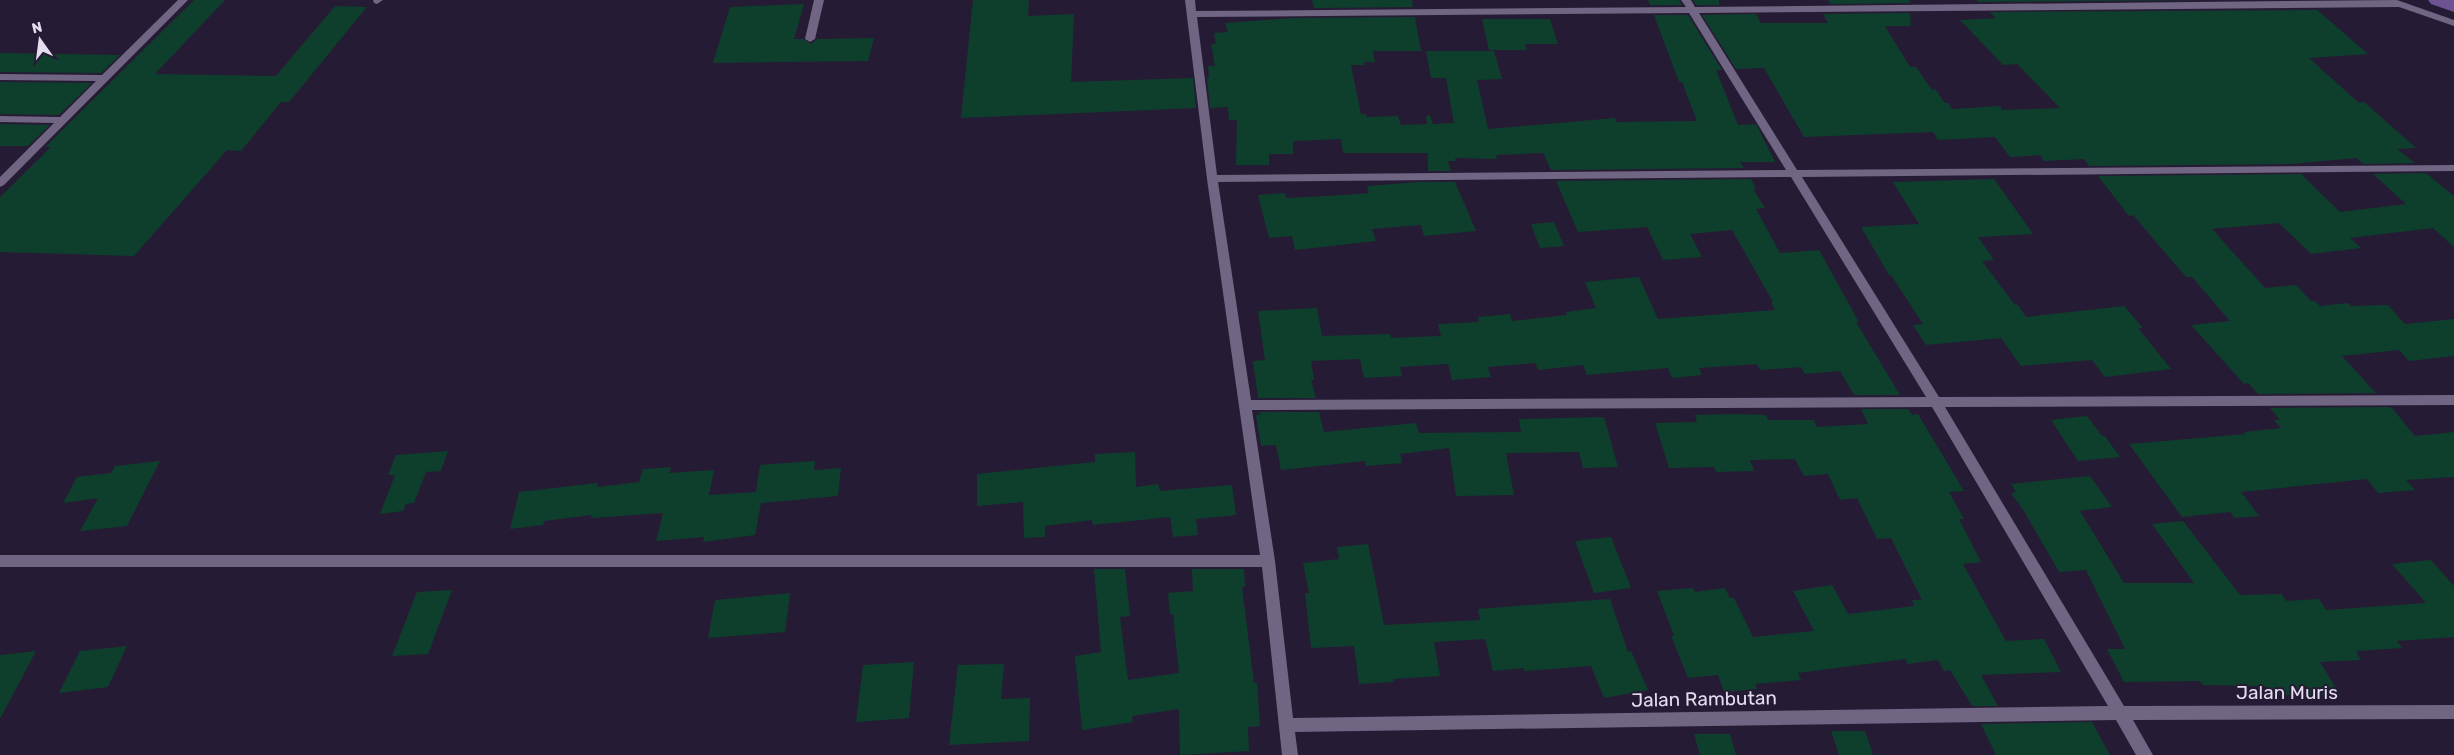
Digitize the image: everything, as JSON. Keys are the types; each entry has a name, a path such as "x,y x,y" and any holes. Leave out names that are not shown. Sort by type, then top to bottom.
{"street":[{"path":"0,183 183,0"},
{"path":"810,39 819,0"},
{"path":"1190,0 1212,179 1268,561 1288,724 1290,755"},
{"path":"1686,0 1935,401 2145,755"},
{"path":"2390,0 2454,23"},
{"path":"1192,14 2400,4"},
{"path":"0,77 106,78"},
{"path":"0,120 63,120"},
{"path":"1212,179 1792,172 2454,168"},
{"path":"1246,406 1935,401 2454,400"},
{"path":"0,560 1268,561"},
{"name":"Jalan Muris","path":"2120,713 2454,712"},
{"name":"Jalan Rambutan","path":"1288,724 2120,713"}],"building":[{"path":"194,0 225,0 155,74 276,76 335,6 367,7 289,102 281,102 241,151 227,150 134,256 0,252 0,197 51,147 45,147"},
{"path":"973,0 1029,0 1028,16 1074,14 1071,82 1193,78 1196,108 961,118"},
{"path":"1312,0 1412,0 1413,7 1314,8"},
{"path":"1648,0 1679,0 1682,5 1650,5"},
{"path":"1693,0 1719,0 1719,5 1696,5"},
{"path":"1828,0 1909,0 1910,3 1831,4"},
{"path":"1976,0 2209,0 1978,2"},
{"path":"804,4 794,39 803,39 811,44 817,39 874,38 868,61 713,63 730,7"},
{"path":"2317,10 2368,54 2309,58 2359,103 2364,102 2416,148 2397,149 2415,163 2363,164 2357,158 2291,164 2089,166 2084,159 2044,161 2040,155 2010,157 1995,137 1938,140 1933,132 1804,137 1764,68 1736,69 1702,15 1756,14 1761,23 1828,23 1823,14 1910,13 1911,26 1885,26 1910,67 1916,67 1932,90 1935,89 1952,109 2000,106 2002,110 2060,108 2017,64 2003,65 1960,20 1996,18 1990,12"},
{"path":"1654,15 1688,15 1722,70 1716,70 1738,125 1756,124 1775,162 1740,162 1744,168 1551,170 1543,153 1496,155 1497,159 1455,158 1456,161 1448,161 1451,171 1428,171 1428,153 1343,153 1341,139 1293,141 1293,154 1269,154 1269,165 1236,165 1237,120 1229,120 1228,107 1210,108 1207,78 1209,77 1208,66 1215,66 1211,44 1216,44 1214,33 1228,32 1225,23 1293,18 1415,17 1421,51 1373,51 1375,62 1364,62 1365,65 1351,65 1361,114 1366,114 1366,117 1398,116 1401,125 1427,124 1426,116 1430,115 1433,124 1454,123 1446,78 1431,78 1426,51 1494,51 1502,79 1477,80 1488,129 1615,118 1616,122 1697,121 1682,82 1679,82"},
{"path":"1482,19 1550,19 1558,44 1525,44 1527,50 1489,50"},
{"path":"0,53 120,55 101,73 0,72"},
{"path":"0,82 92,83 59,115 0,114"},
{"path":"0,124 50,125 28,146 0,146"},
{"path":"2426,173 2454,196 2454,247 2433,228 2350,238 2361,248 2311,254 2279,223 2212,229 2265,288 2296,285 2311,301 2315,301 2320,306 2348,303 2351,306 2388,305 2405,324 2454,319 2454,356 2409,361 2399,350 2342,356 2376,393 2258,394 2248,383 2244,384 2191,325 2230,321 2192,277 2186,277 2133,215 2129,216 2098,176 2301,174 2340,212 2406,204 2373,174"},
{"path":"1751,179 1756,189 1753,189 1765,208 1756,209 1780,253 1819,250 1859,322 1856,322 1900,395 1854,395 1840,371 1805,374 1801,367 1760,370 1757,364 1699,368 1702,375 1672,378 1668,368 1587,375 1583,365 1538,370 1535,363 1488,367 1491,377 1452,380 1448,364 1400,367 1402,376 1364,378 1360,359 1311,361 1314,380 1311,380 1316,398 1258,398 1253,361 1265,360 1258,311 1317,308 1322,336 1390,334 1391,338 1441,336 1438,324 1479,322 1478,317 1510,314 1512,321 1567,315 1566,312 1596,308 1585,282 1639,277 1658,319 1775,310 1771,302 1773,302 1732,230 1690,234 1702,257 1663,260 1647,227 1578,232 1556,181"},
{"path":"1994,179 2033,234 1978,237 1994,260 1982,261 2026,317 2124,306 2143,328 2138,328 2171,369 2105,377 2092,360 2021,366 2001,338 1926,345 1913,325 1923,324 1891,275 1889,275 1861,227 1919,224 1893,182"},
{"path":"1419,182 1455,182 1476,231 1424,236 1421,225 1372,229 1376,241 1295,250 1292,236 1269,238 1258,195 1285,193 1286,198 1369,193 1367,186"},
{"path":"1554,222 1564,246 1540,248 1531,224"},
{"path":"2270,408 2392,408 2415,436 2454,432 2454,477 2406,480 2415,490 2378,493 2367,479 2241,492 2259,516 2235,518 2230,512 2182,517 2129,444 2246,434 2244,432 2281,428 2274,420 2280,420"},
{"path":"1861,409 1908,409 1912,415 1918,414 1964,491 1949,492 1964,519 1959,519 1981,562 1963,564 2006,641 2044,639 2061,672 1981,675 1998,706 1972,706 1950,670 1944,671 1938,660 1907,664 1905,659 1798,673 1801,680 1755,684 1757,689 1724,692 1718,675 1688,678 1671,636 1674,636 1657,591 1693,588 1695,592 1725,588 1730,598 1734,598 1753,637 1814,631 1793,591 1832,585 1848,614 1914,606 1912,600 1922,600 1891,538 1877,539 1857,498 1840,500 1828,474 1804,476 1795,459 1750,460 1754,471 1716,472 1714,467 1669,468 1655,423 1697,422 1695,415 1737,414 1766,415 1768,420 1814,420 1817,427 1868,424"},
{"path":"1259,412 1319,412 1324,432 1416,423 1419,433 1521,432 1519,419 1604,417 1618,467 1583,468 1579,452 1506,453 1514,495 1456,496 1449,448 1400,454 1402,463 1366,466 1365,461 1281,470 1276,445 1261,446 1256,415 1260,415"},
{"path":"2087,416 2120,457 2078,461 2051,420"},
{"path":"448,451 441,471 426,472 414,503 406,504 403,511 380,514 395,475 388,475 396,455"},
{"path":"1135,452 1136,487 1158,484 1160,491 1232,485 1236,515 1196,519 1198,535 1173,537 1170,517 1093,525 1092,520 1045,526 1045,537 1024,538 1023,502 977,506 977,474 1095,462 1095,454"},
{"path":"160,461 127,526 80,531 98,498 63,503 77,477 111,473 115,466"},
{"path":"815,461 814,470 841,468 838,496 761,503 755,535 703,542 704,537 656,541 663,513 591,518 592,515 544,521 543,525 510,529 519,492 598,483 597,487 639,482 643,469 671,467 669,473 714,470 709,495 756,492 760,465"},
{"path":"2090,476 2112,507 2080,511 2124,583 2194,583 2152,524 2183,521 2240,595 2282,594 2286,601 2319,599 2326,610 2426,603 2392,564 2431,560 2454,586 2454,637 2397,641 2402,648 2356,651 2361,660 2320,662 2340,695 2271,695 2265,686 2203,685 2200,681 2124,682 2107,649 2125,649 2086,570 2059,572 2024,511 2011,493 2016,492 2011,484"},
{"path":"1611,537 1631,588 1594,593 1575,541"},
{"path":"1368,544 1384,625 1480,620 1478,609 1610,599 1628,652 1631,651 1648,690 1604,698 1591,666 1524,671 1524,668 1493,671 1485,639 1434,642 1440,676 1393,679 1394,682 1359,684 1354,646 1311,648 1305,593 1309,593 1303,563 1339,559 1337,547"},
{"path":"1094,569 1125,569 1130,616 1120,617 1128,680 1179,673 1173,614 1170,614 1168,593 1193,591 1192,569 1244,569 1245,587 1242,587 1254,683 1257,683 1260,726 1248,727 1249,751 1180,755 1179,709 1132,716 1133,722 1082,730 1075,656 1101,652"},
{"path":"452,590 428,654 392,656 417,592"},
{"path":"790,593 785,632 708,638 715,600"},
{"path":"127,646 108,687 59,693 80,651"},
{"path":"36,651 0,719 0,655"},
{"path":"914,662 909,718 856,722 863,665"},
{"path":"1004,664 1001,699 1030,698 1029,741 949,745 958,665"},
{"path":"2092,722 2110,755 1996,755 1981,724"},
{"path":"1831,731 1865,731 1873,755 1839,755"},
{"path":"1694,734 1730,734 1736,755 1700,755"}],"waterway":[{"path":"2438,0 2454,6"}]}
